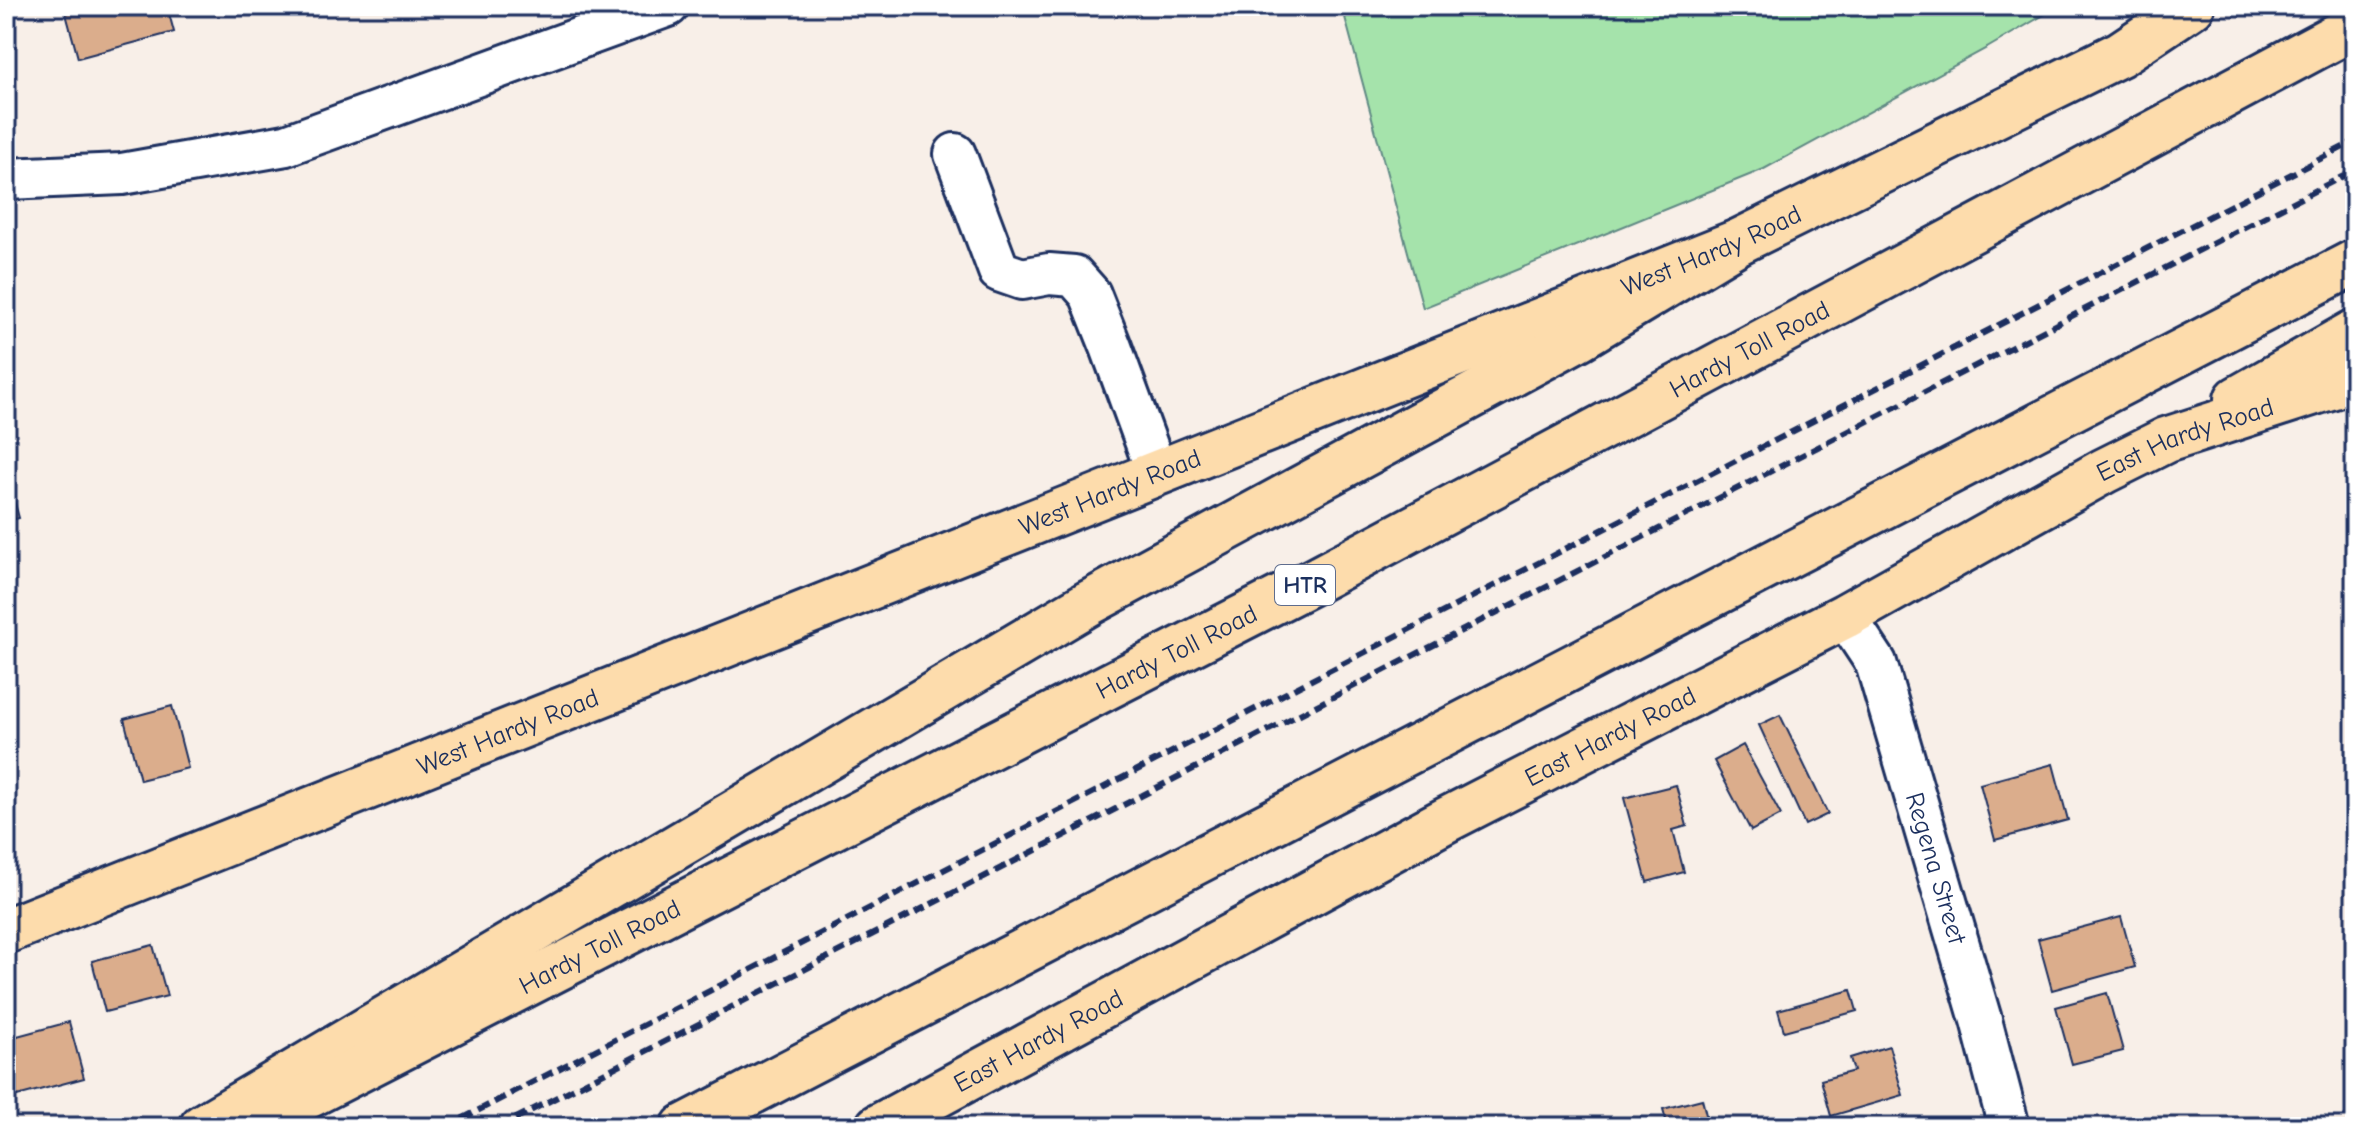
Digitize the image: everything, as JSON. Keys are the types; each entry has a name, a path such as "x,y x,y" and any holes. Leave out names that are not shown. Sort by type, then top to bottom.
{"main road":[{"name":"West Hardy Road","path":"6,931 1738,242 2120,54 2192,6"},
{"path":"2120,54 2212,6"},
{"name":"Hardy Toll Road","path":"247,1127 1330,572 2355,26"},
{"path":"202,1127 1089,603 1579,338 1738,242"},
{"path":"684,1127 2355,262"},
{"path":"2166,440 2355,332"},
{"name":"East Hardy Road","path":"878,1127 1446,820 1845,616 2104,471 2166,440 2355,379"}],"street":[{"path":"6,179 122,174 286,145 668,6"},
{"path":"955,154 999,271 1022,279 1049,274 1074,276 1090,294 1157,473"},
{"name":"Regena Street","path":"1845,616 1876,663 2009,1127"}],"green space":[{"path":"1342,6 2059,6 1764,169 1423,308"}],"building":[{"path":"79,6 167,6 174,32 78,58 65,10"},
{"path":"10,485 19,518 6,521 6,486"},
{"path":"172,706 188,768 140,780 124,719"},
{"path":"1780,715 1828,814 1805,825 1759,725"},
{"path":"1743,745 1781,815 1751,831 1714,761"},
{"path":"2053,764 2068,820 1995,840 1980,784"},
{"path":"1676,785 1687,826 1673,830 1684,872 1647,882 1624,798"},
{"path":"2121,917 2135,967 2052,990 2038,939"},
{"path":"153,945 167,996 105,1012 92,961"},
{"path":"1851,990 1857,1011 1784,1031 1778,1010"},
{"path":"2107,993 2123,1051 2072,1064 2056,1007"},
{"path":"69,1022 84,1078 6,1099 6,1039"},
{"path":"1889,1046 1903,1095 1831,1116 1821,1080 1854,1071 1850,1058"},
{"path":"1702,1099 1709,1127 1668,1127 1663,1109"}],"railway":[{"path":"446,1127 2355,141"},
{"path":"499,1127 2355,170"}]}
